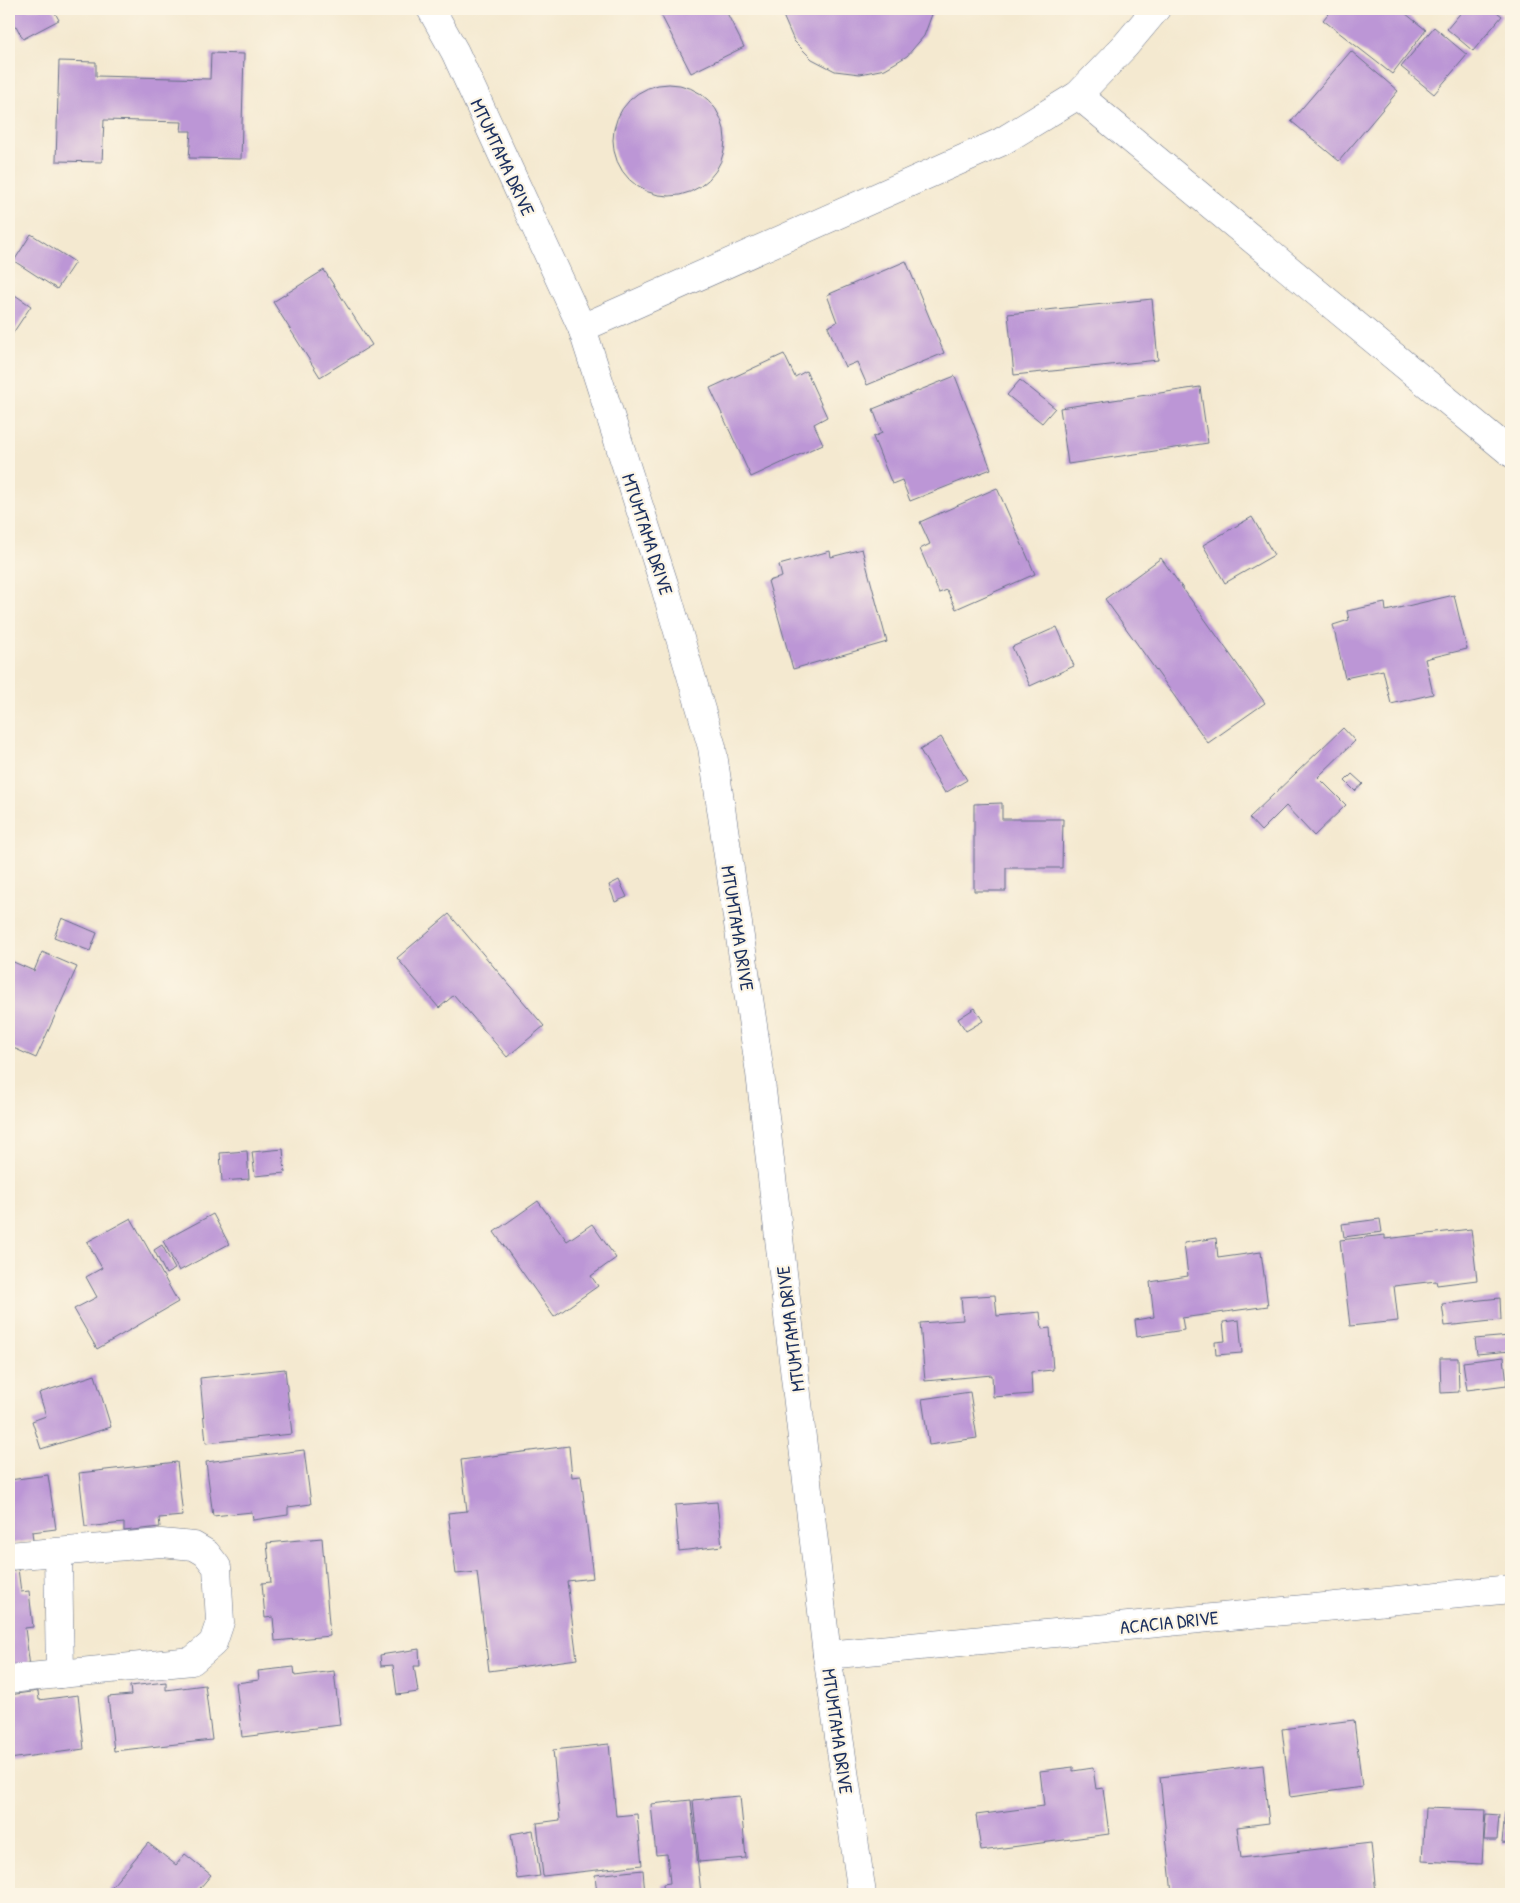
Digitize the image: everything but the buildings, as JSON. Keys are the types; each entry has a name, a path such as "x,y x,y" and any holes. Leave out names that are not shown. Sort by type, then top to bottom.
{"street":[{"name":"MTUMTAMA DRIVE","path":"431,9 455,52 582,328 664,584 712,747 760,1073 827,1655 862,1894"},
{"path":"582,328 1001,142 1078,95 1125,46 1156,9"},
{"path":"1078,95 1511,453"},
{"path":"9,1556 161,1543 194,1546 206,1552 217,1567 220,1622 213,1643 192,1661 9,1679"},
{"path":"58,1553 60,1674"},
{"name":"ACACIA DRIVE","path":"827,1655 1511,1589"}]}
